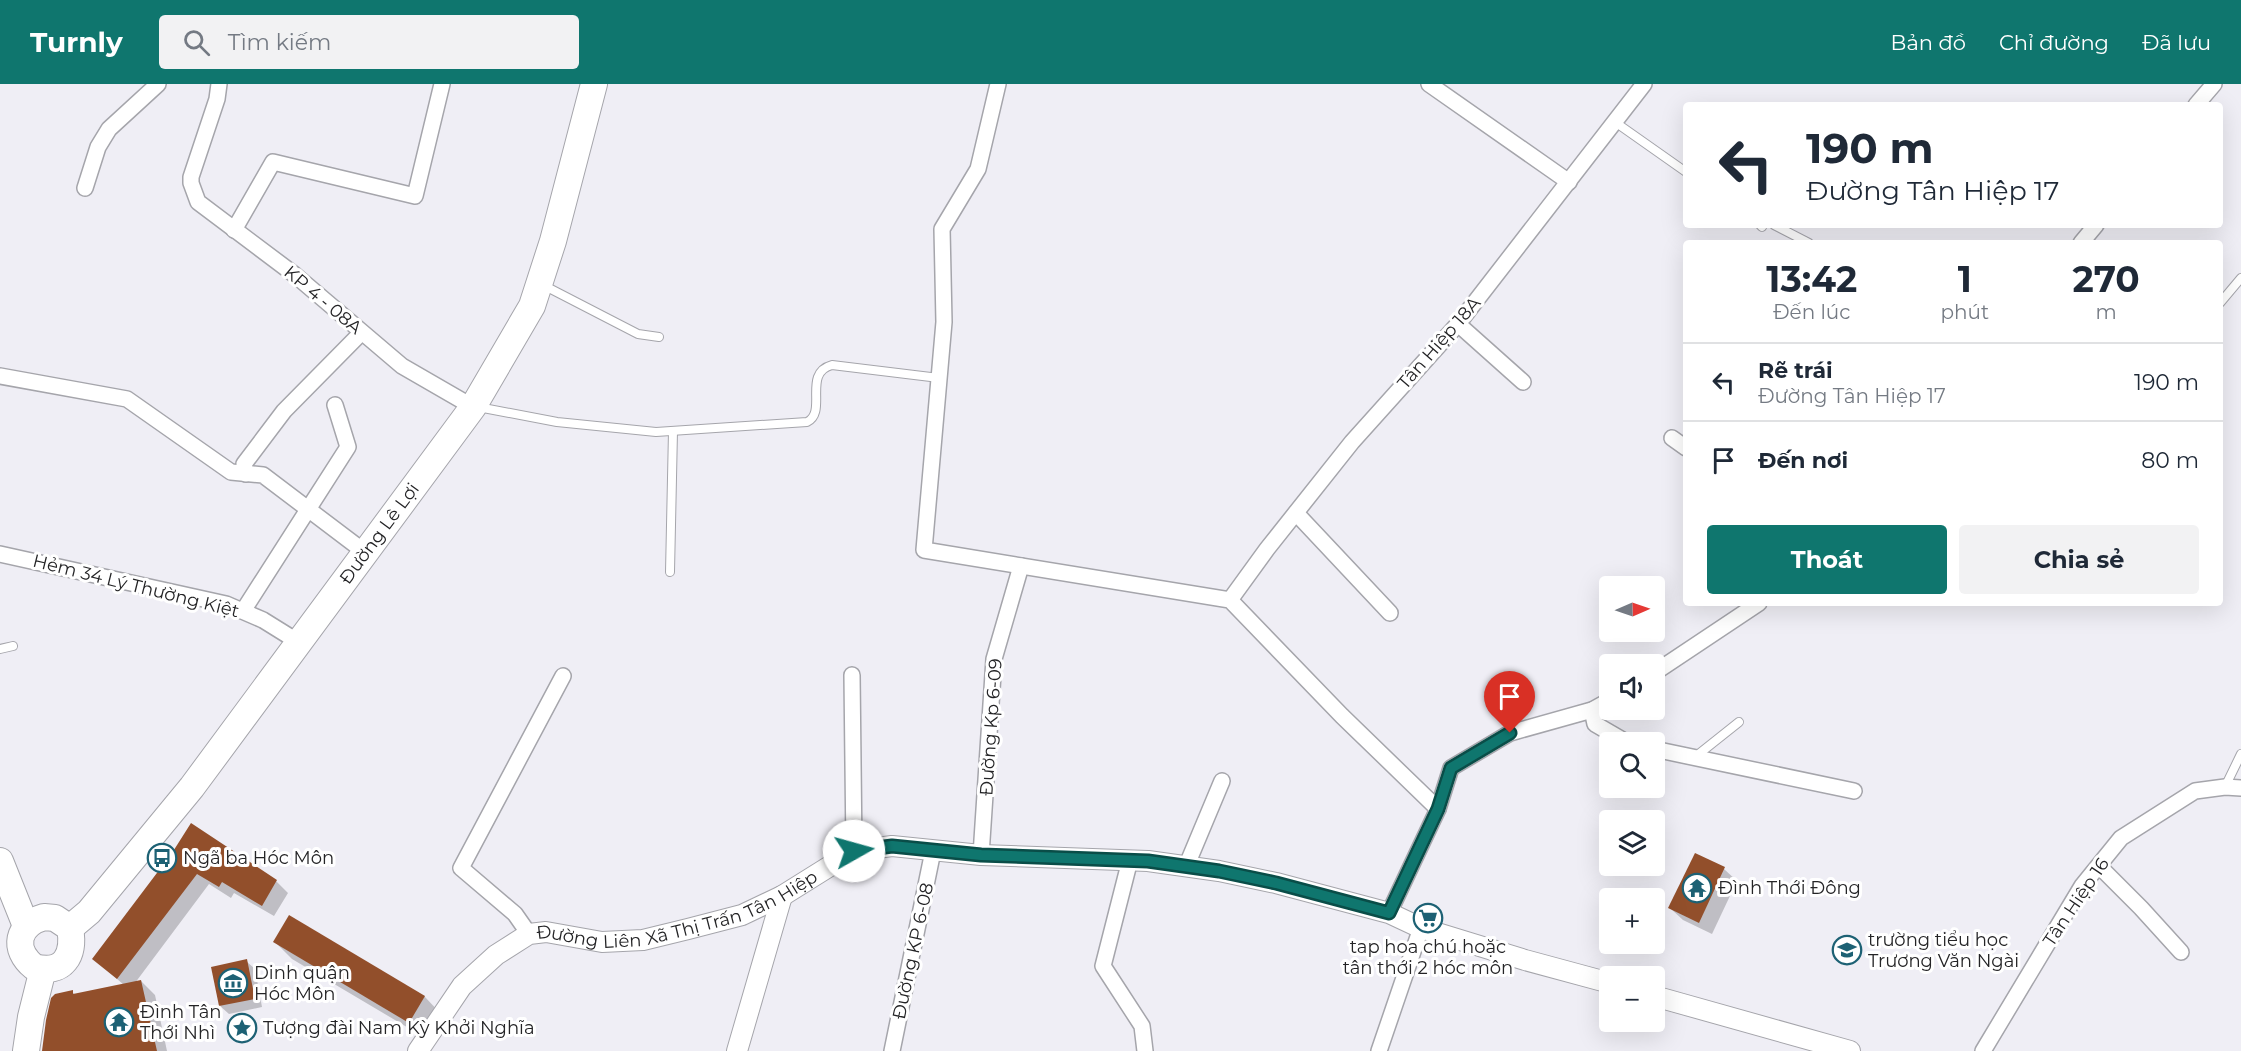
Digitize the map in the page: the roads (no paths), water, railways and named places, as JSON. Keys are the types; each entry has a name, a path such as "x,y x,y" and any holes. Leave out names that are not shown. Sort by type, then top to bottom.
{"main road":[{"name":"Đường Lê Lợi","path":"70,928 89,912 192,787 473,407 532,306 553,241 594,84"},
{"path":"0,861 26,926"},
{"path":"44,917 55,918 70,928 71,950 61,965 52,969 34,967 22,953 20,944 26,926 34,920 44,917"},
{"path":"27,1051 31,1017 43,969"}],"street":[{"path":"86,188 98,147 109,129 158,84"},
{"name":"KP 4 - 08A","path":"219,84 217,99 191,177 198,202 295,275 402,366 473,407"},
{"path":"234,230 273,162 415,196 441,84"},
{"path":"998,84 978,169 942,229 945,322 924,550 1230,600 1342,716 1438,809"},
{"path":"1429,84 1569,182"},
{"name":"Tân Hiệp 18A","path":"1230,600 1352,442 1458,324 1644,84"},
{"path":"2199,102 2214,84"},
{"path":"2084,240 2094,228"},
{"path":"1458,324 1522,382"},
{"path":"246,474 244,464 284,411 361,333"},
{"path":"0,376 127,399 231,472 263,475 366,553"},
{"path":"243,611 348,447 335,405"},
{"path":"1672,438 1683,446"},
{"path":"1296,513 1390,613"},
{"name":"Hẻm 34 Lý Thường Kiệt","path":"0,554 226,604 263,620 300,643"},
{"name":"Đường Kp 6-09","path":"981,855 994,659 1021,566"},
{"path":"1665,666 1754,606"},
{"path":"852,675 854,851"},
{"path":"529,934 515,914 461,868 563,676"},
{"path":"1389,913 1438,809 1451,768 1510,733 1599,706"},
{"path":"1592,710 1595,724 1609,732"},
{"path":"1665,751 1854,791"},
{"path":"1186,867 1222,781"},
{"name":"Tân Hiệp 16","path":"1983,1051 2082,886 2121,838 2195,790 2241,788"},
{"name":"Đường Liên Xã Thị Trấn Tân Hiệp","path":"418,1051 462,986 496,955 529,934 546,932 602,942 643,940 742,915 782,896 854,851 892,846 981,855 1130,860 1276,883 1389,913 1421,928 1599,980"},
{"name":"Đường KP 6-08","path":"892,1051 933,850"},
{"path":"1130,860 1103,966 1142,1026 1145,1051"},
{"path":"2099,866 2142,908 2181,952"},
{"path":"737,1051 782,896"},
{"path":"1379,1051 1421,928"},
{"path":"1665,999 1850,1051"}],"lane":[{"path":"1615,122 1683,170"},
{"path":"1780,228 1803,240"},
{"path":"2223,299 2241,278"},
{"path":"539,283 638,334 659,337"},
{"path":"473,407 557,422 616,429 673,431 807,422 815,415 816,385 819,375 823,369 832,364 939,378"},
{"path":"670,572 673,431"},
{"path":"0,649 14,645"},
{"path":"1694,758 1739,722"},
{"path":"2225,787 2241,754"}],"place":[{"name":"Ngã ba Hóc Môn","path":"162,858"},
{"name":"Đình Thới Đông","path":"1697,888"},
{"name":"tap hoa chú hoặc tân thới 2 hóc môn","path":"1428,918"},
{"name":"trường tiểu học Trương Văn Ngài","path":"1847,950"},
{"name":"Dinh quận Hóc Môn","path":"233,983"},
{"name":"Đình Tân Thới Nhì","path":"119,1022"},
{"name":"Tượng đài Nam Kỳ Khởi Nghĩa","path":"242,1028"}]}
